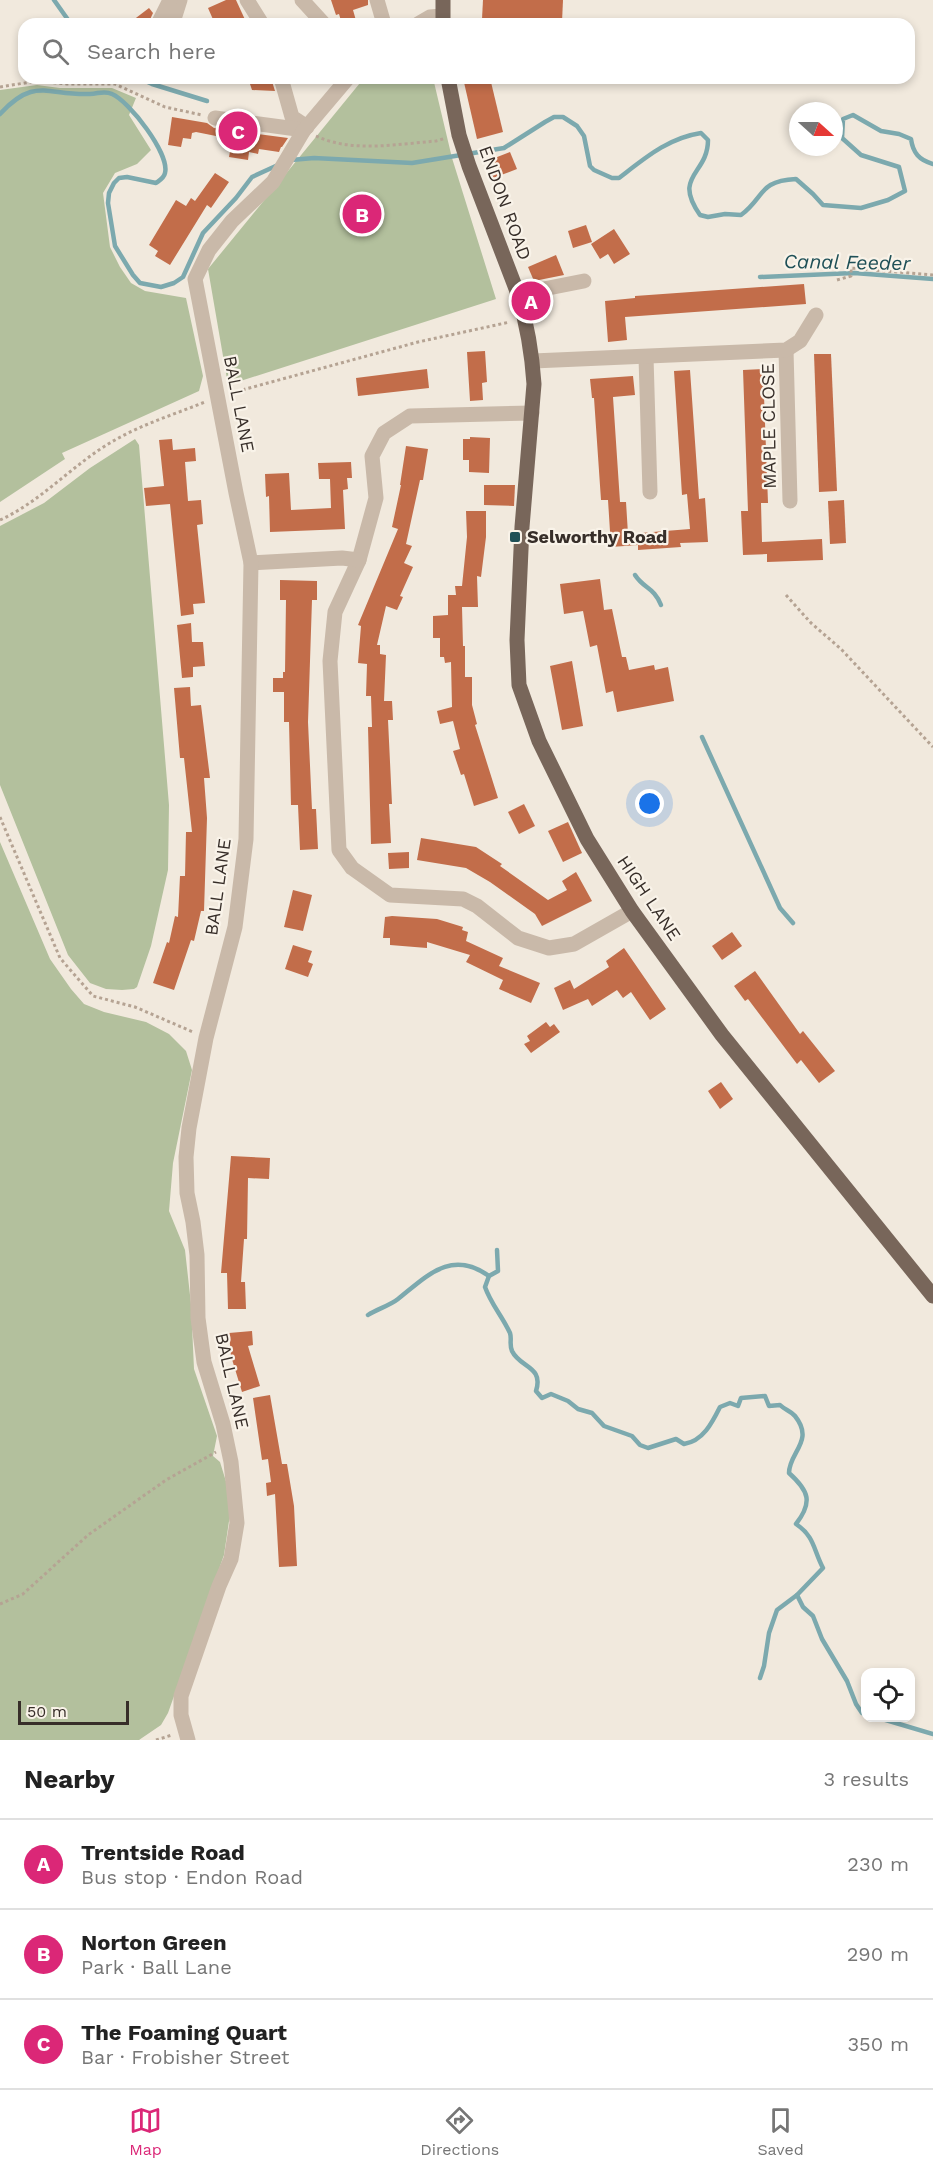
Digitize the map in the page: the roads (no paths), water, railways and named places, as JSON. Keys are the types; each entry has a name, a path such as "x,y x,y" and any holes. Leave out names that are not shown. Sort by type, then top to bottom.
{"main road":[{"path":"442,18 443,0"},
{"name":"ENDON ROAD","path":"449,84 469,166 518,294 525,319 534,384 528,448"},
{"name":"HIGH LANE","path":"528,448 517,629 519,685 526,711 558,782 587,839 632,911 722,1035 933,1296"}],"street":[{"path":"161,18 170,0"},
{"path":"175,18 180,0"},
{"path":"247,0 258,18"},
{"path":"302,0 318,18"},
{"path":"377,0 382,18"},
{"path":"283,84 292,117 306,129"},
{"name":"BALL LANE","path":"188,1740 181,1715 180,1696 219,1586 231,1559 237,1523 231,1462 204,1362 198,1318 195,1244 187,1193 186,1157 189,1128 206,1038 235,927 246,839 251,563 195,279 209,250 232,222 273,182 306,129 343,84"},
{"path":"215,118 306,129"},
{"path":"518,294 584,281"},
{"path":"532,361 786,350 800,342 816,315"},
{"name":"MAPLE CLOSE","path":"786,350 790,501"},
{"path":"646,357 650,492"},
{"path":"532,413 410,416 384,433 372,456 376,498 358,560 335,612 330,661 339,850 352,868 390,895 463,899 477,906 518,938 549,948 574,944 632,911"},
{"path":"251,563 342,558 358,560"}],"waterway":[{"name":"Canal Feeder","path":"54,0 67,18"},
{"name":"Canal Feeder","path":"152,84 207,101"},
{"path":"0,114 23,95 42,90 75,94 106,92 119,99 138,117 161,154 165,164 165,173 163,178 156,183 127,177 119,178 109,193 108,203 115,246 133,275 140,283 161,287 183,277 203,233 252,177 278,165"},
{"path":"291,160 314,158 412,163 504,148 554,117 563,117 577,126 584,136 590,166 612,178 619,178 667,144 701,133 708,140 707,152 690,183 689,191 692,202 700,215 708,217 725,214 741,215 763,191 784,180 796,179 823,205 861,208 888,200 905,191 899,167 861,155 842,138 843,119 853,115 881,131 911,139 918,155 933,164"},
{"name":"Canal Feeder","path":"760,277 854,273 933,279"},
{"path":"635,575 652,591 661,605"},
{"path":"702,737 780,908 793,923"},
{"path":"497,1250 498,1271 489,1276 485,1287 510,1333 512,1351 534,1372 538,1383 536,1391 542,1398 551,1394 568,1401 578,1409 592,1413 604,1426 632,1436 640,1445 648,1448 676,1439 684,1444 697,1439 710,1425 720,1407 730,1403 738,1406 741,1398 765,1396 769,1406 780,1405 793,1414 800,1425 802,1439 789,1473 801,1485 807,1503 796,1524 807,1534 823,1568 797,1595 777,1610 769,1633 760,1678"},
{"path":"368,1315 394,1301 430,1274 451,1265 475,1268 489,1276"},
{"path":"797,1595 803,1607 813,1616 822,1639 847,1681 861,1712"},
{"path":"892,1722 933,1734"}],"place":[{"name":"The Foaming Quart","path":"238,131"},
{"name":"Norton Green","path":"362,214"},
{"name":"Trentside Road","path":"531,301"},
{"name":"Selworthy Road","path":"515,537"}]}
